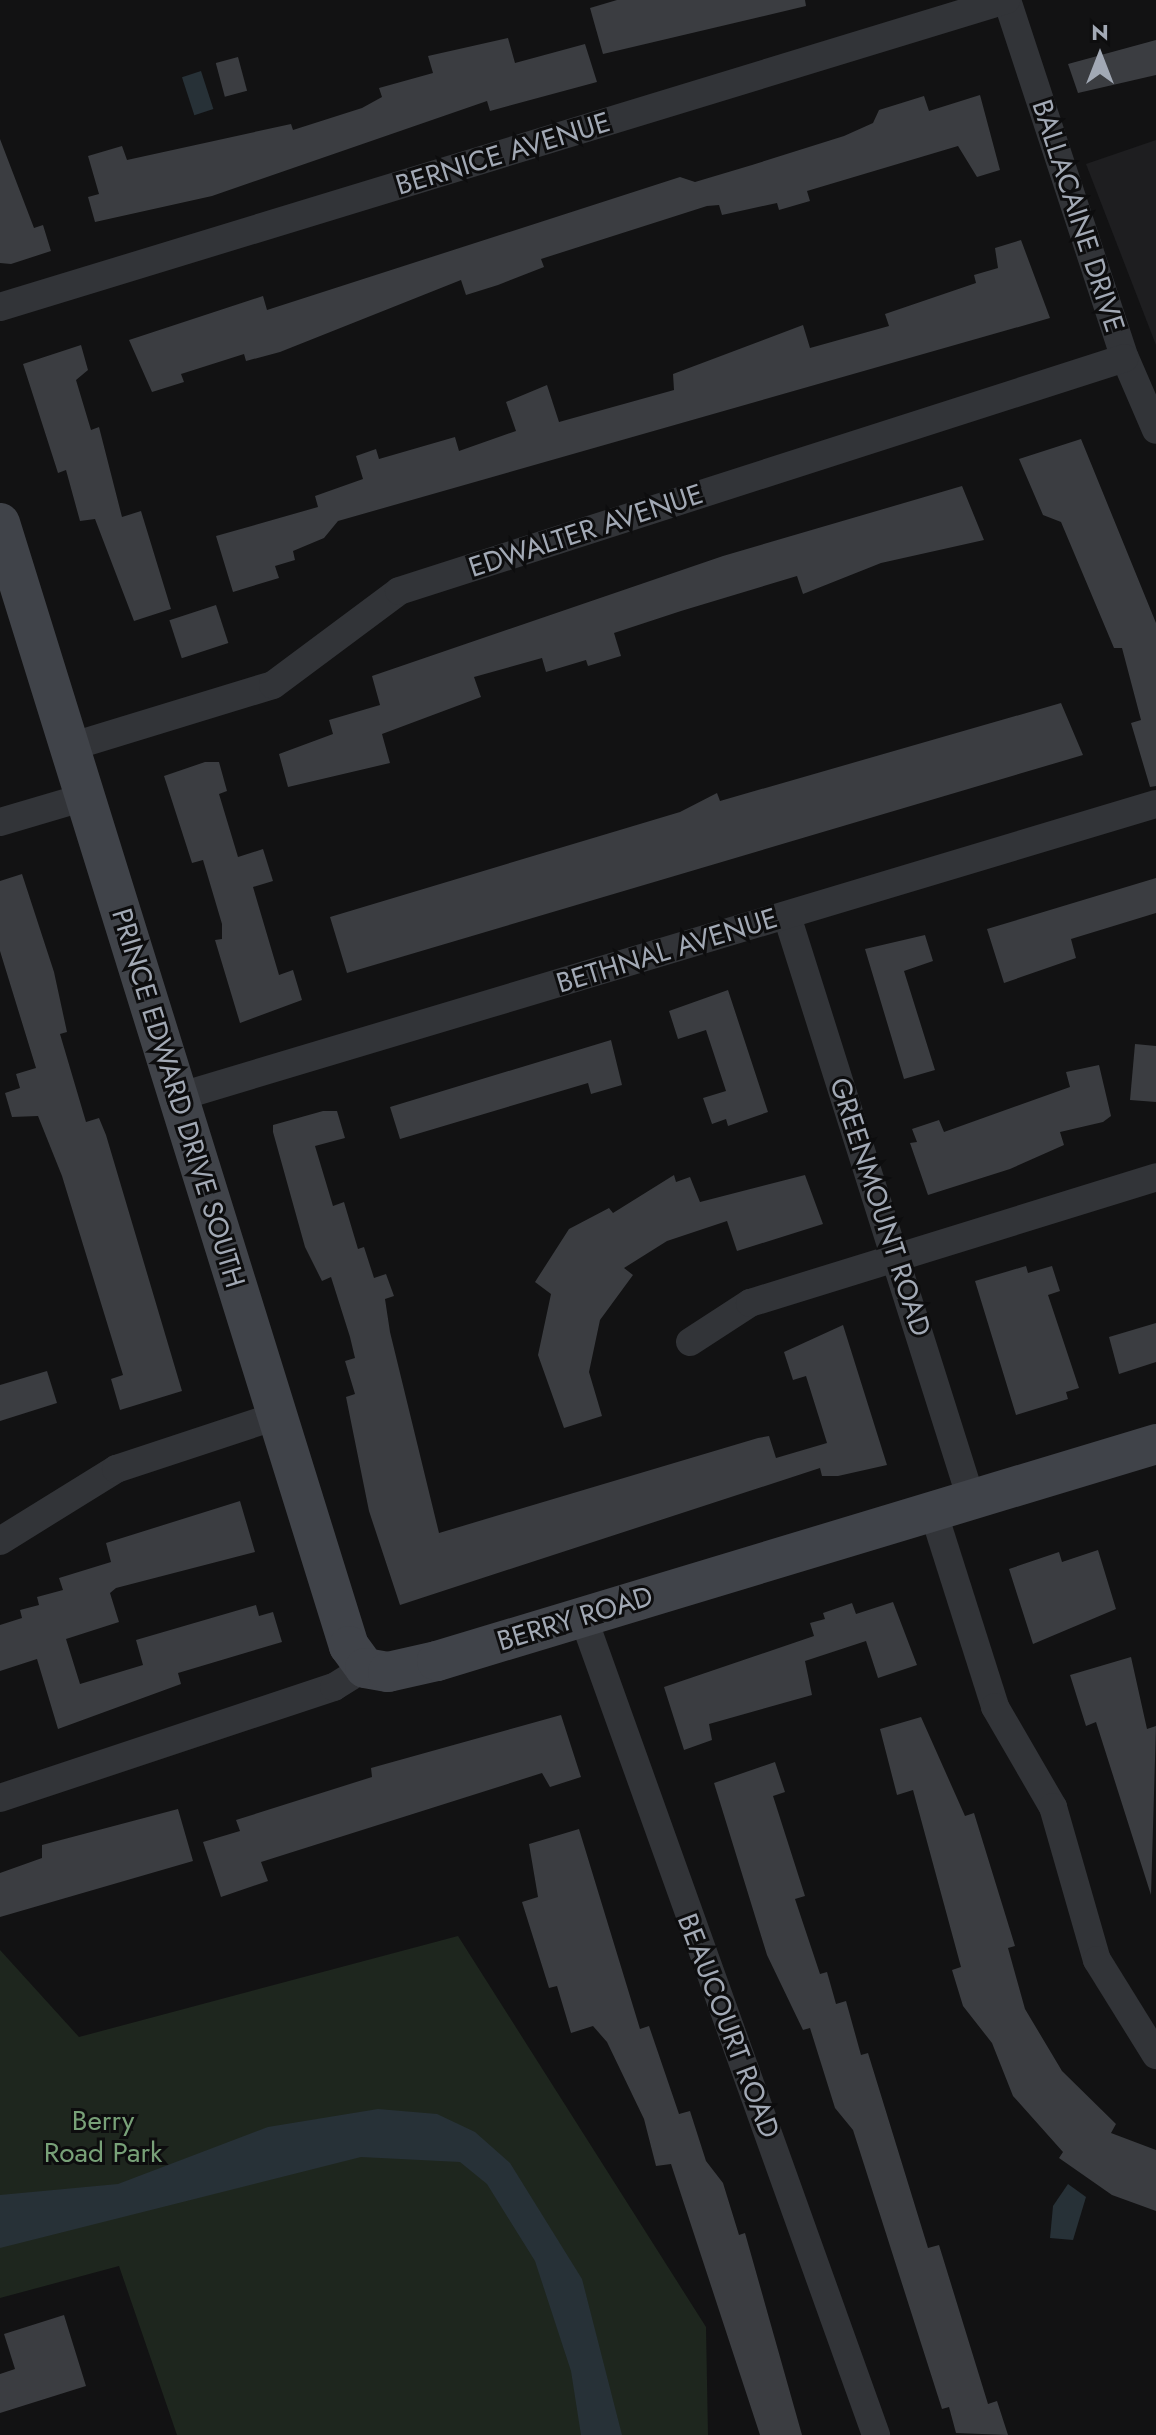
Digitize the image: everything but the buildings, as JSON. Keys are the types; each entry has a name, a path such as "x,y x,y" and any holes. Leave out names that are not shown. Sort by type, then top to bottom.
{"street":[{"name":"BERNICE AVENUE","path":"0,307 1006,0"},
{"name":"BALLACAINE DRIVE","path":"1006,0 1125,358 1156,430"},
{"name":"EDWALTER AVENUE","path":"70,747 273,685 399,591 1125,358"},
{"name":"PRINCE EDWARD DRIVE SOUTH","path":"0,523 349,1646 365,1668"},
{"path":"0,822 85,797"},
{"name":"BETHNAL AVENUE","path":"178,1097 1156,804"},
{"name":"GREENMOUNT ROAD","path":"787,916 971,1499"},
{"path":"690,1342 734,1310 1156,1177"},
{"path":"0,1541 116,1469 276,1416"},
{"name":"BERRY ROAD","path":"365,1668 412,1668 1156,1444"},
{"path":"933,1511 995,1707 1053,1807 1097,1960 1156,2055"},
{"name":"BEAUCOURT ROAD","path":"583,1617 876,2435"},
{"path":"0,1798 334,1687 365,1668"}],"shaded area":[{"path":"201,71 213,109 194,115 182,77"},
{"path":"1156,140 1156,345 1086,164"},
{"path":"378,2109 437,2114 475,2132 510,2163 582,2279 622,2435 581,2435 571,2371 535,2261 487,2184 460,2162 361,2157 0,2248 0,2195 118,2184 268,2127"},
{"path":"1068,2184 1086,2197 1073,2240 1050,2238 1053,2206"}],"green space":[{"name":"Berry Road Park","path":"458,1936 706,2327 708,2435 177,2435 119,2266 0,2298 0,1950 79,2037"}]}
